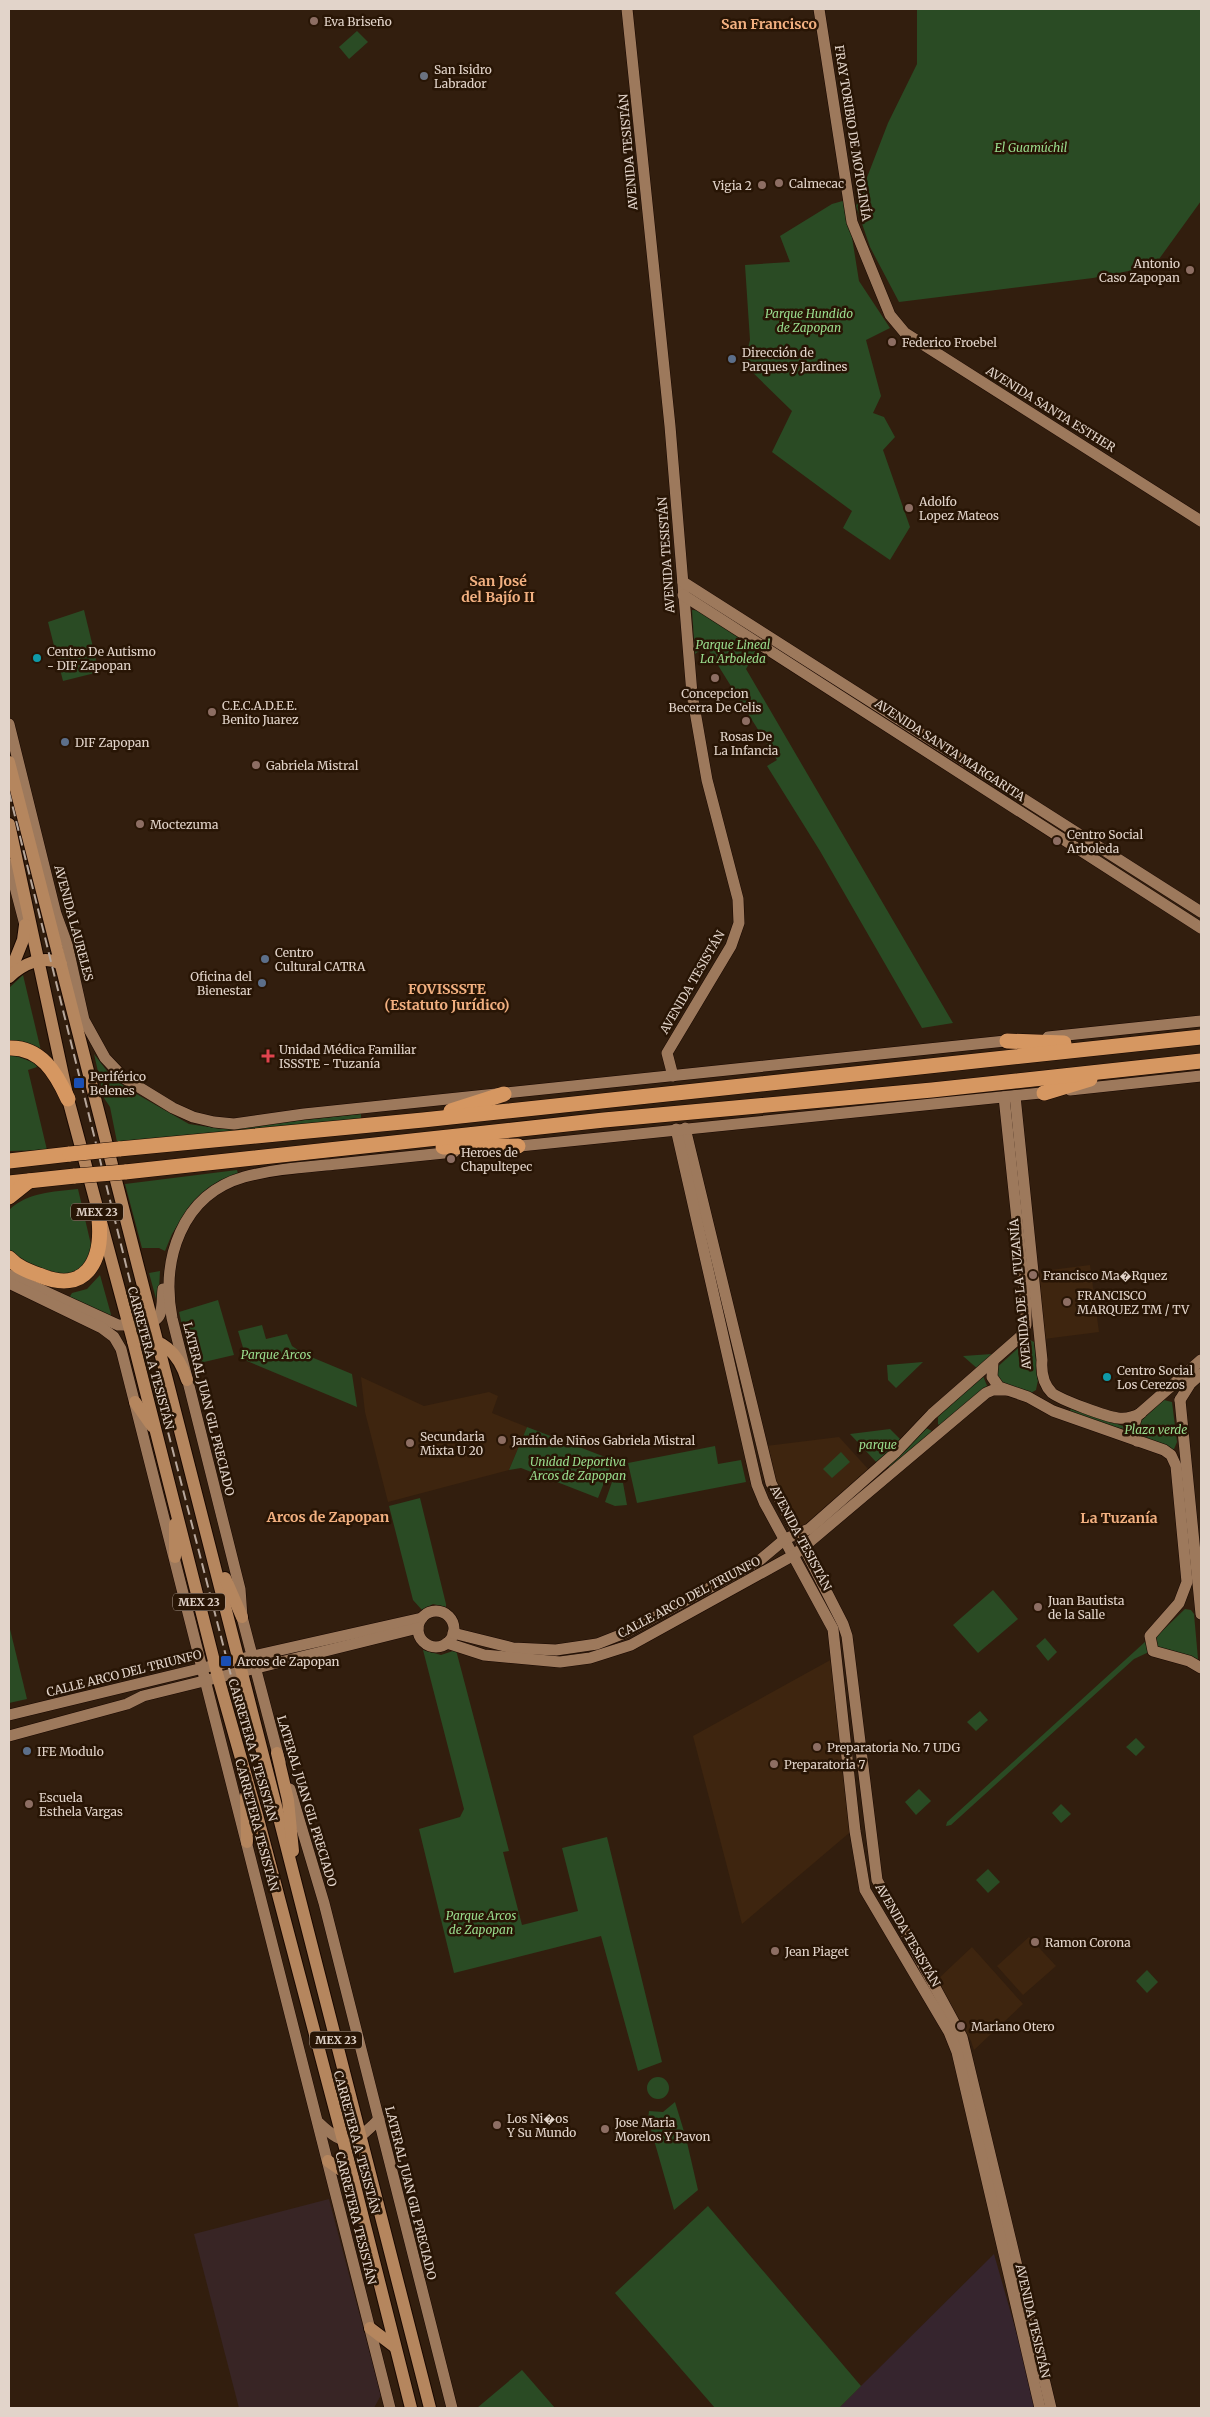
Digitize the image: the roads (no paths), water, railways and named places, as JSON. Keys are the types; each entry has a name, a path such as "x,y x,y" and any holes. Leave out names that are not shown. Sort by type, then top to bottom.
{"highway":[{"path":"9,1161 113,1147 423,1120 1201,1037"},
{"path":"1007,1041 1125,1044"},
{"path":"9,1048 34,1053 46,1063 55,1072 68,1099"},
{"path":"9,1183 604,1120 932,1090 1140,1066 1201,1061"},
{"path":"1044,1093 1140,1066"},
{"path":"423,1120 504,1094"},
{"path":"351,1148 518,1146"},
{"path":"9,1155 27,1159"},
{"path":"9,1197 29,1181"},
{"path":"9,1258 18,1266 54,1281 63,1282 78,1277 95,1262 101,1240 99,1219"}],"main road":[{"name":"AVENIDA LAURELES","path":"9,762 88,1071 113,1147"},
{"name":"MEX 23","path":"9,824 68,1099"},
{"path":"9,976 23,940 25,925"},
{"path":"9,976 21,967 38,961 47,959 61,964"},
{"path":"84,1020 88,1071"},
{"name":"CARRETERA A TESISTÁN","path":"68,1099 174,1499 211,1670 242,1762 411,2408"},
{"name":"CARRETERA A TESISTÁN","path":"113,1147 156,1340 207,1534 247,1663 293,1876 430,2408"},
{"path":"133,1342 156,1340 178,1360 187,1380"},
{"path":"135,1402 156,1430"},
{"path":"174,1499 175,1557"},
{"path":"207,1534 242,1617"},
{"path":"277,1753 288,1800 293,1876"},
{"path":"242,1762 247,1809 247,1842"},
{"path":"328,2161 352,2178"},
{"path":"370,2328 395,2348"},
{"path":"405,2386 406,2408"}],"street":[{"name":"AVENIDA TESISTÁN","path":"628,9 670,426 692,694 707,780 738,899 739,923 736,935 725,958 667,1054 672,1076"},
{"name":"FRAY TORIBIO DE MOTOLINÍA","path":"819,9 852,222 890,315"},
{"name":"AVENIDA SANTA ESTHER","path":"890,315 905,332 1201,521"},
{"name":"AVENIDA SANTA MARGARITA","path":"683,582 1201,912"},
{"name":"AVENIDA SANTA MARGARITA","path":"683,595 1201,928"},
{"name":"AVENIDA LAURELES","path":"9,724 56,914 67,944 84,1020 98,1048 113,1068 124,1078 159,1100 193,1117 234,1124 1201,1021"},
{"path":"9,864 32,954 38,961"},
{"name":"LATERAL JUAN GIL PRECIADO","path":"452,2408 299,1814 247,1663 240,1589 168,1299 169,1267 174,1245 181,1228 199,1205 228,1184 242,1177 260,1174 1201,1076"},
{"name":"AVENIDA DE LA TUZANÍA","path":"932,1414 1020,1337 1026,1325 1010,1096"},
{"name":"AVENIDA DE LA TUZANÍA","path":"1010,1096 1039,1340 1041,1373 1052,1393 1079,1405 1117,1418 1133,1418 1141,1413"},
{"name":"AVENIDA TESISTÁN","path":"681,1129 771,1483 797,1534 799,1551 829,1619 844,1663 877,1880 962,2037 1051,2408"},
{"name":"AVENIDA TESISTÁN","path":"681,1129 757,1484 785,1539 799,1551"},
{"path":"9,1275 118,1324 129,1325 152,1321 160,1315 165,1275 169,1267"},
{"path":"9,1283 112,1335 121,1349 175,1557 211,1670"},
{"path":"1020,1337 1030,1333 1039,1340"},
{"path":"1137,1441 1133,1425 1141,1413 1201,1360"},
{"path":"993,1362 991,1369 992,1377 996,1384 1006,1390 1028,1397 1053,1410 1164,1450 1171,1455 1176,1466 1187,1582 1179,1604 1155,1628 1150,1636 1153,1651 1189,1661 1201,1668"},
{"path":"1028,1397 1041,1388 1041,1373"},
{"path":"1180,1400 1190,1384 1201,1374"},
{"name":"CALLE ARCO DEL TRIUNFO","path":"450,1638 484,1655 516,1659 560,1662 610,1654 650,1635 799,1551 986,1393 993,1390 1006,1390"},
{"path":"1165,1392 1174,1393 1180,1400 1201,1614"},
{"path":"932,1414 944,1428"},
{"name":"CALLE ARCO DEL TRIUNFO","path":"450,1638 523,1649 556,1650 597,1644 625,1632 739,1572 760,1560 785,1539 809,1529 855,1489 932,1414"},
{"path":"1164,1450 1175,1448 1184,1440"},
{"path":"1179,1604 1191,1600 1201,1608"},
{"path":"430,1612 442,1612 451,1620 450,1638 436,1647 426,1644 419,1635 420,1623 430,1612"},
{"name":"CALLE ARCO DEL TRIUNFO","path":"9,1716 420,1623"},
{"path":"1189,1661 1201,1656"},
{"name":"AVENIDA TESISTÁN","path":"844,1663 855,1831 865,1890 949,2032 958,2052 1040,2408"},
{"name":"CALLE ARCO DEL TRIUNFO","path":"9,1736 127,1704 143,1696 205,1680 211,1670"},
{"name":"CARRETERA TESISTÁN","path":"205,1680 390,2408"},
{"path":"319,2123 332,2136 349,2140 361,2137 379,2119"}],"railway":[{"path":"9,792 152,1370 243,1722"}],"place":[{"name":"Eva Briseño","path":"314,21"},
{"name":"San Isidro Labrador","path":"424,76"},
{"name":"Calmecac","path":"779,183"},
{"name":"Vigia 2","path":"762,185"},
{"name":"Antonio Caso Zapopan","path":"1190,270"},
{"name":"Federico Froebel","path":"892,342"},
{"name":"Dirección de Parques y Jardines","path":"732,359"},
{"name":"Adolfo Lopez Mateos","path":"909,508"},
{"name":"Centro De Autismo - DIF Zapopan","path":"37,658"},
{"name":"Concepcion Becerra De Celis","path":"715,678"},
{"name":"C.E.C.A.D.E.E. Benito Juarez","path":"212,712"},
{"name":"Rosas De La Infancia","path":"746,721"},
{"name":"DIF Zapopan","path":"65,742"},
{"name":"Gabriela Mistral","path":"256,765"},
{"name":"Moctezuma","path":"140,824"},
{"name":"Centro Social Arboleda","path":"1057,841"},
{"name":"Centro Cultural CATRA","path":"265,959"},
{"name":"Oficina del Bienestar","path":"262,983"},
{"name":"Unidad Médica Familiar ISSSTE - Tuzanía","path":"268,1056"},
{"name":"Periférico Belenes","path":"79,1083"},
{"name":"Heroes de Chapultepec","path":"451,1159"},
{"name":"Francisco Ma�Rquez","path":"1033,1275"},
{"name":"FRANCISCO MARQUEZ TM / TV","path":"1067,1302"},
{"name":"Centro Social Los Cerezos","path":"1107,1377"},
{"name":"Jardín de Niños Gabriela Mistral","path":"502,1440"},
{"name":"Secundaria Mixta U 20","path":"410,1443"},
{"name":"Juan Bautista de la Salle","path":"1038,1607"},
{"name":"Arcos de Zapopan","path":"226,1661"},
{"name":"Preparatoria No. 7 UDG","path":"817,1747"},
{"name":"IFE Modulo","path":"27,1751"},
{"name":"Preparatoria 7","path":"774,1764"},
{"name":"Escuela Esthela Vargas","path":"29,1804"},
{"name":"Ramon Corona","path":"1035,1942"},
{"name":"Jean Piaget","path":"775,1951"},
{"name":"Mariano Otero","path":"961,2026"},
{"name":"Los Ni�os Y Su Mundo","path":"497,2125"},
{"name":"Jose Maria Morelos Y Pavon","path":"605,2129"}],"district":[{"name":"San Francisco","path":"769,24"},
{"name":"San José del Bajío II","path":"498,590"},
{"name":"FOVISSSTE (Estatuto Jurídico)","path":"447,998"},
{"name":"Arcos de Zapopan","path":"328,1517"},
{"name":"La Tuzanía","path":"1119,1518"}],"park label":[{"name":"El Guamúchil","path":"1031,147"},
{"name":"Parque Hundido de Zapopan","path":"809,320"},
{"name":"Parque Lineal La Arboleda","path":"733,651"},
{"name":"Parque Arcos","path":"276,1354"},
{"name":"Plaza verde","path":"1156,1429"},
{"name":"parque","path":"878,1444"},
{"name":"Unidad Deportiva Arcos de Zapopan","path":"578,1468"},
{"name":"Parque Arcos de Zapopan","path":"481,1922"}]}
